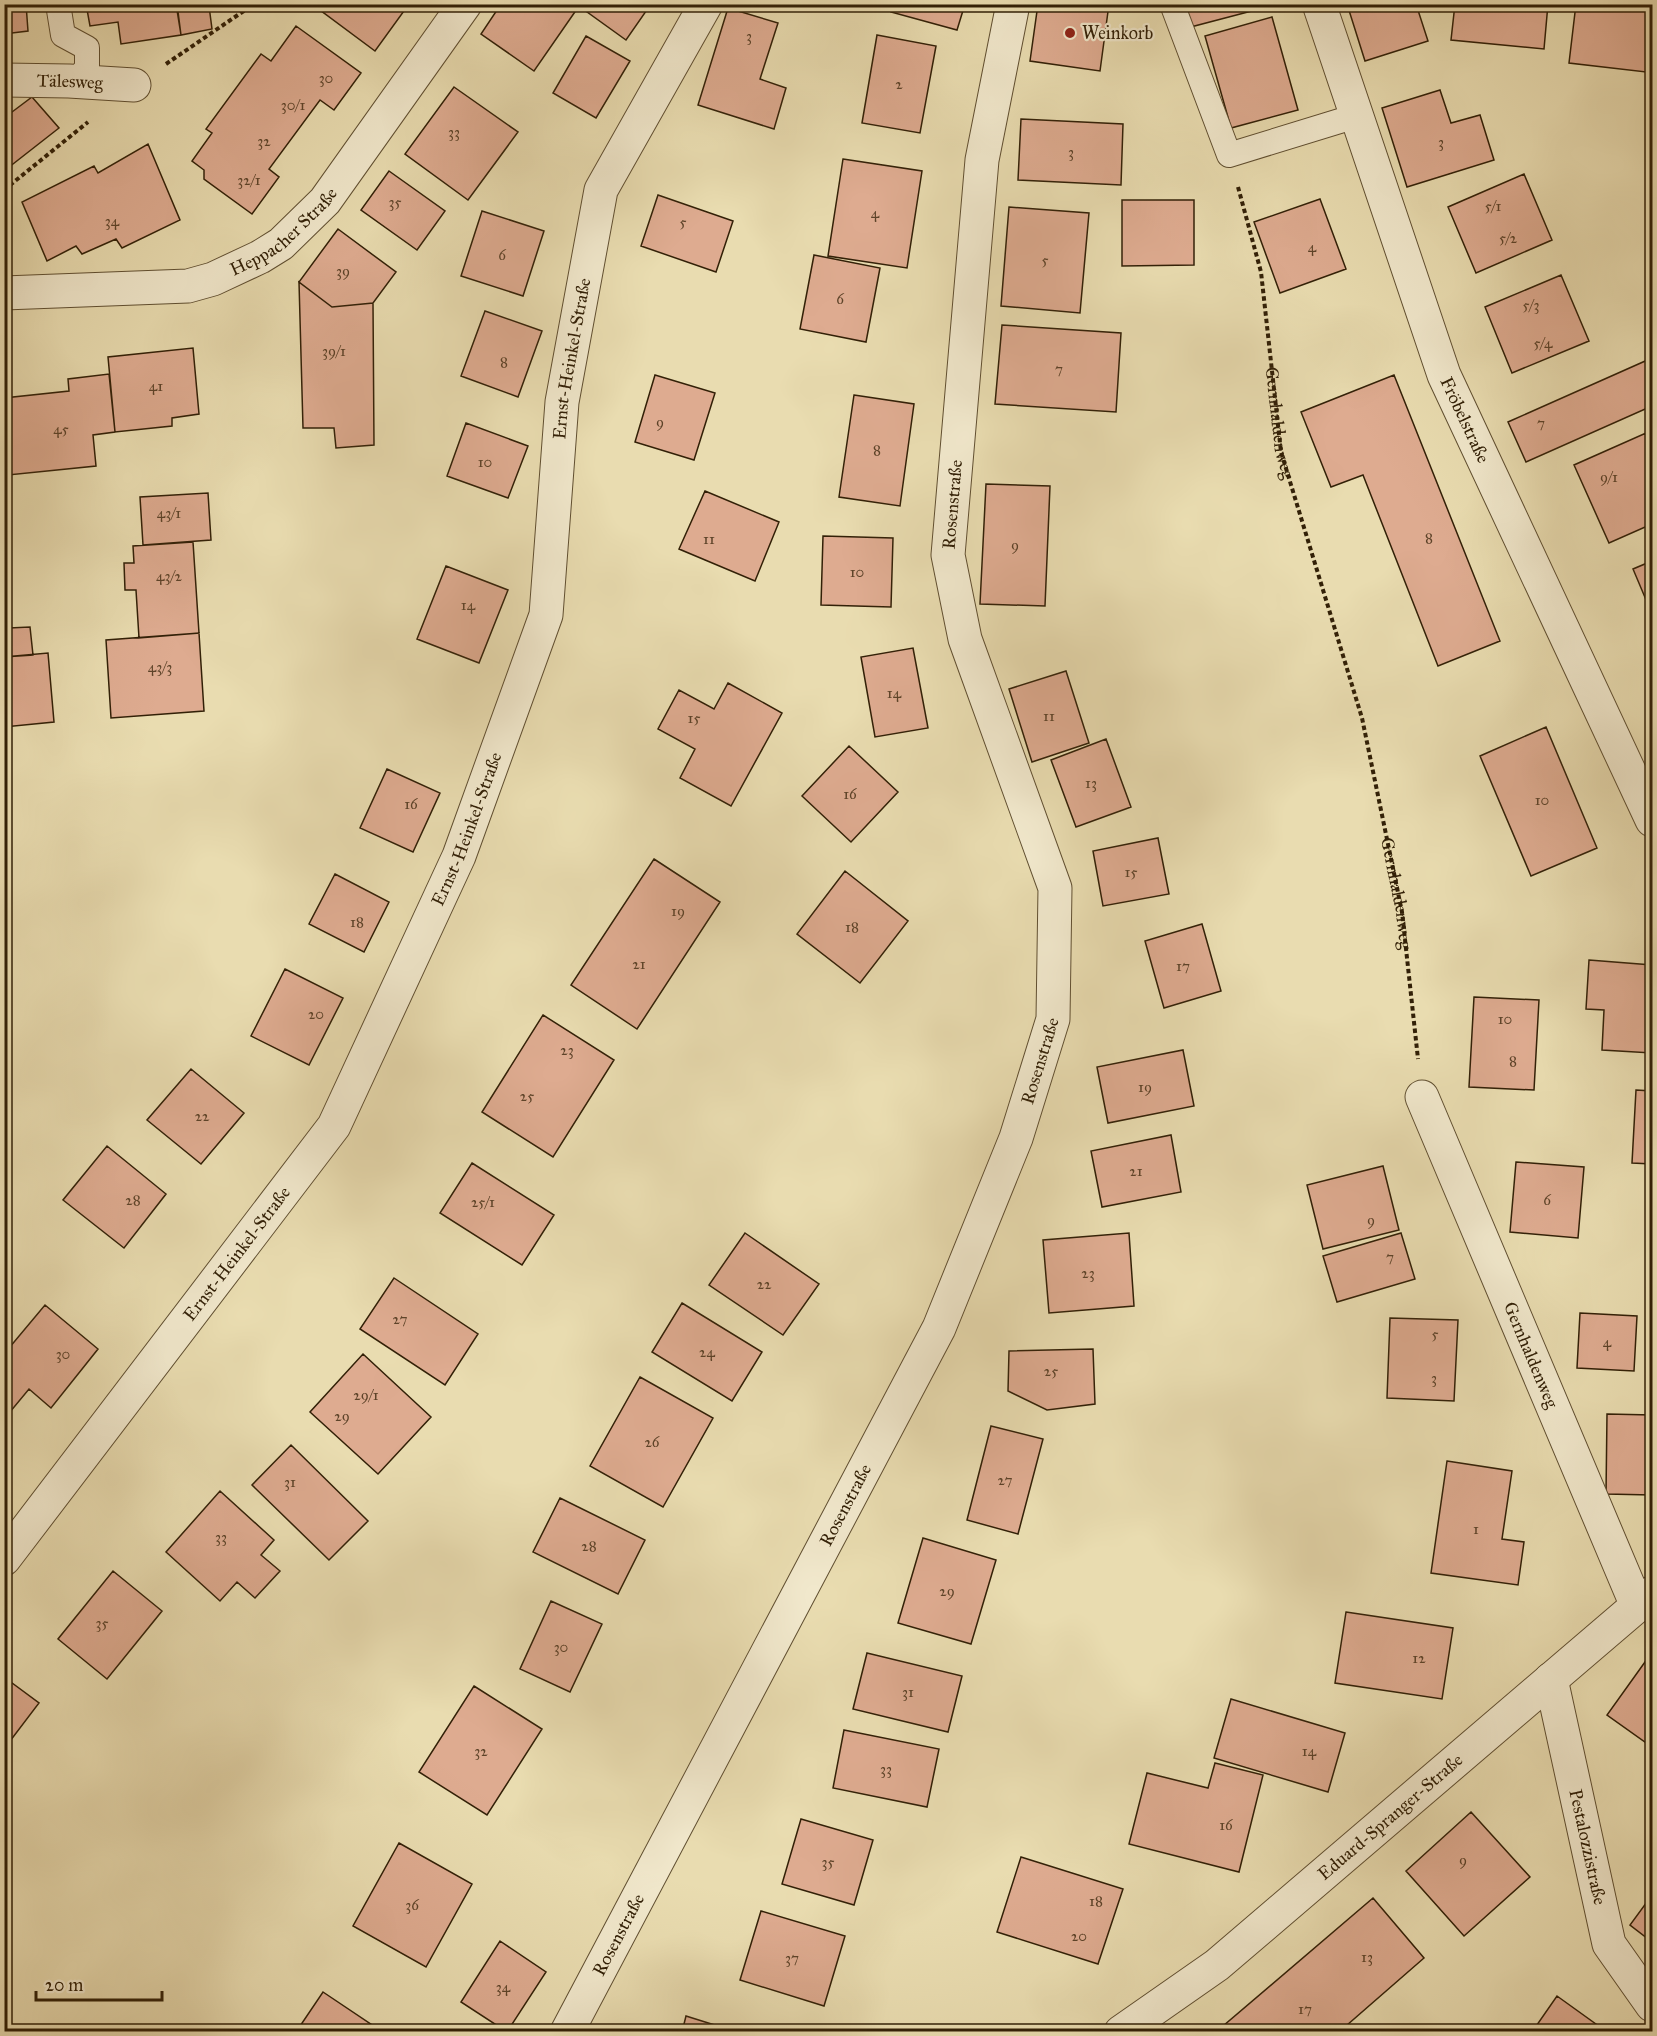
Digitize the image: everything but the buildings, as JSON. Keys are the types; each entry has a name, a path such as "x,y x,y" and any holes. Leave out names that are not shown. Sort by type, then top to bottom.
{"street":[{"name":"Heppacher Straße","path":"4,293 188,286 213,279 260,257 281,244 325,201 465,4"},
{"name":"Ernst-Heinkel-Straße","path":"4,1558 334,1126 459,856 546,615 562,402 601,190 706,4"},
{"name":"Rosenstraße","path":"567,2031 939,1328 1016,1138 1053,1019 1055,888 965,639 948,555 982,160 1013,4"},
{"name":"Fröbelstraße","path":"1319,4 1444,375 1653,820"},
{"name":"Tälesweg","path":"4,80 134,85"},
{"name":"Gernhaldenweg","path":"1422,1097 1645,1600"},
{"name":"Eduard-Spranger-Straße","path":"1121,2031 1217,1965 1645,1600"},
{"name":"Pestalozzistraße","path":"1551,1679 1609,1944 1653,2005"}],"lane":[{"path":"58,4 63,35 87,48 87,68 80,76 69,81"},
{"path":"1172,4 1229,155 1356,116"}],"path":[{"name":"Gernhaldenweg","path":"1229,155 1261,272 1281,452 1362,718 1402,912 1422,1097"}],"place":[{"name":"Weinkorb","path":"1070,33"}]}
